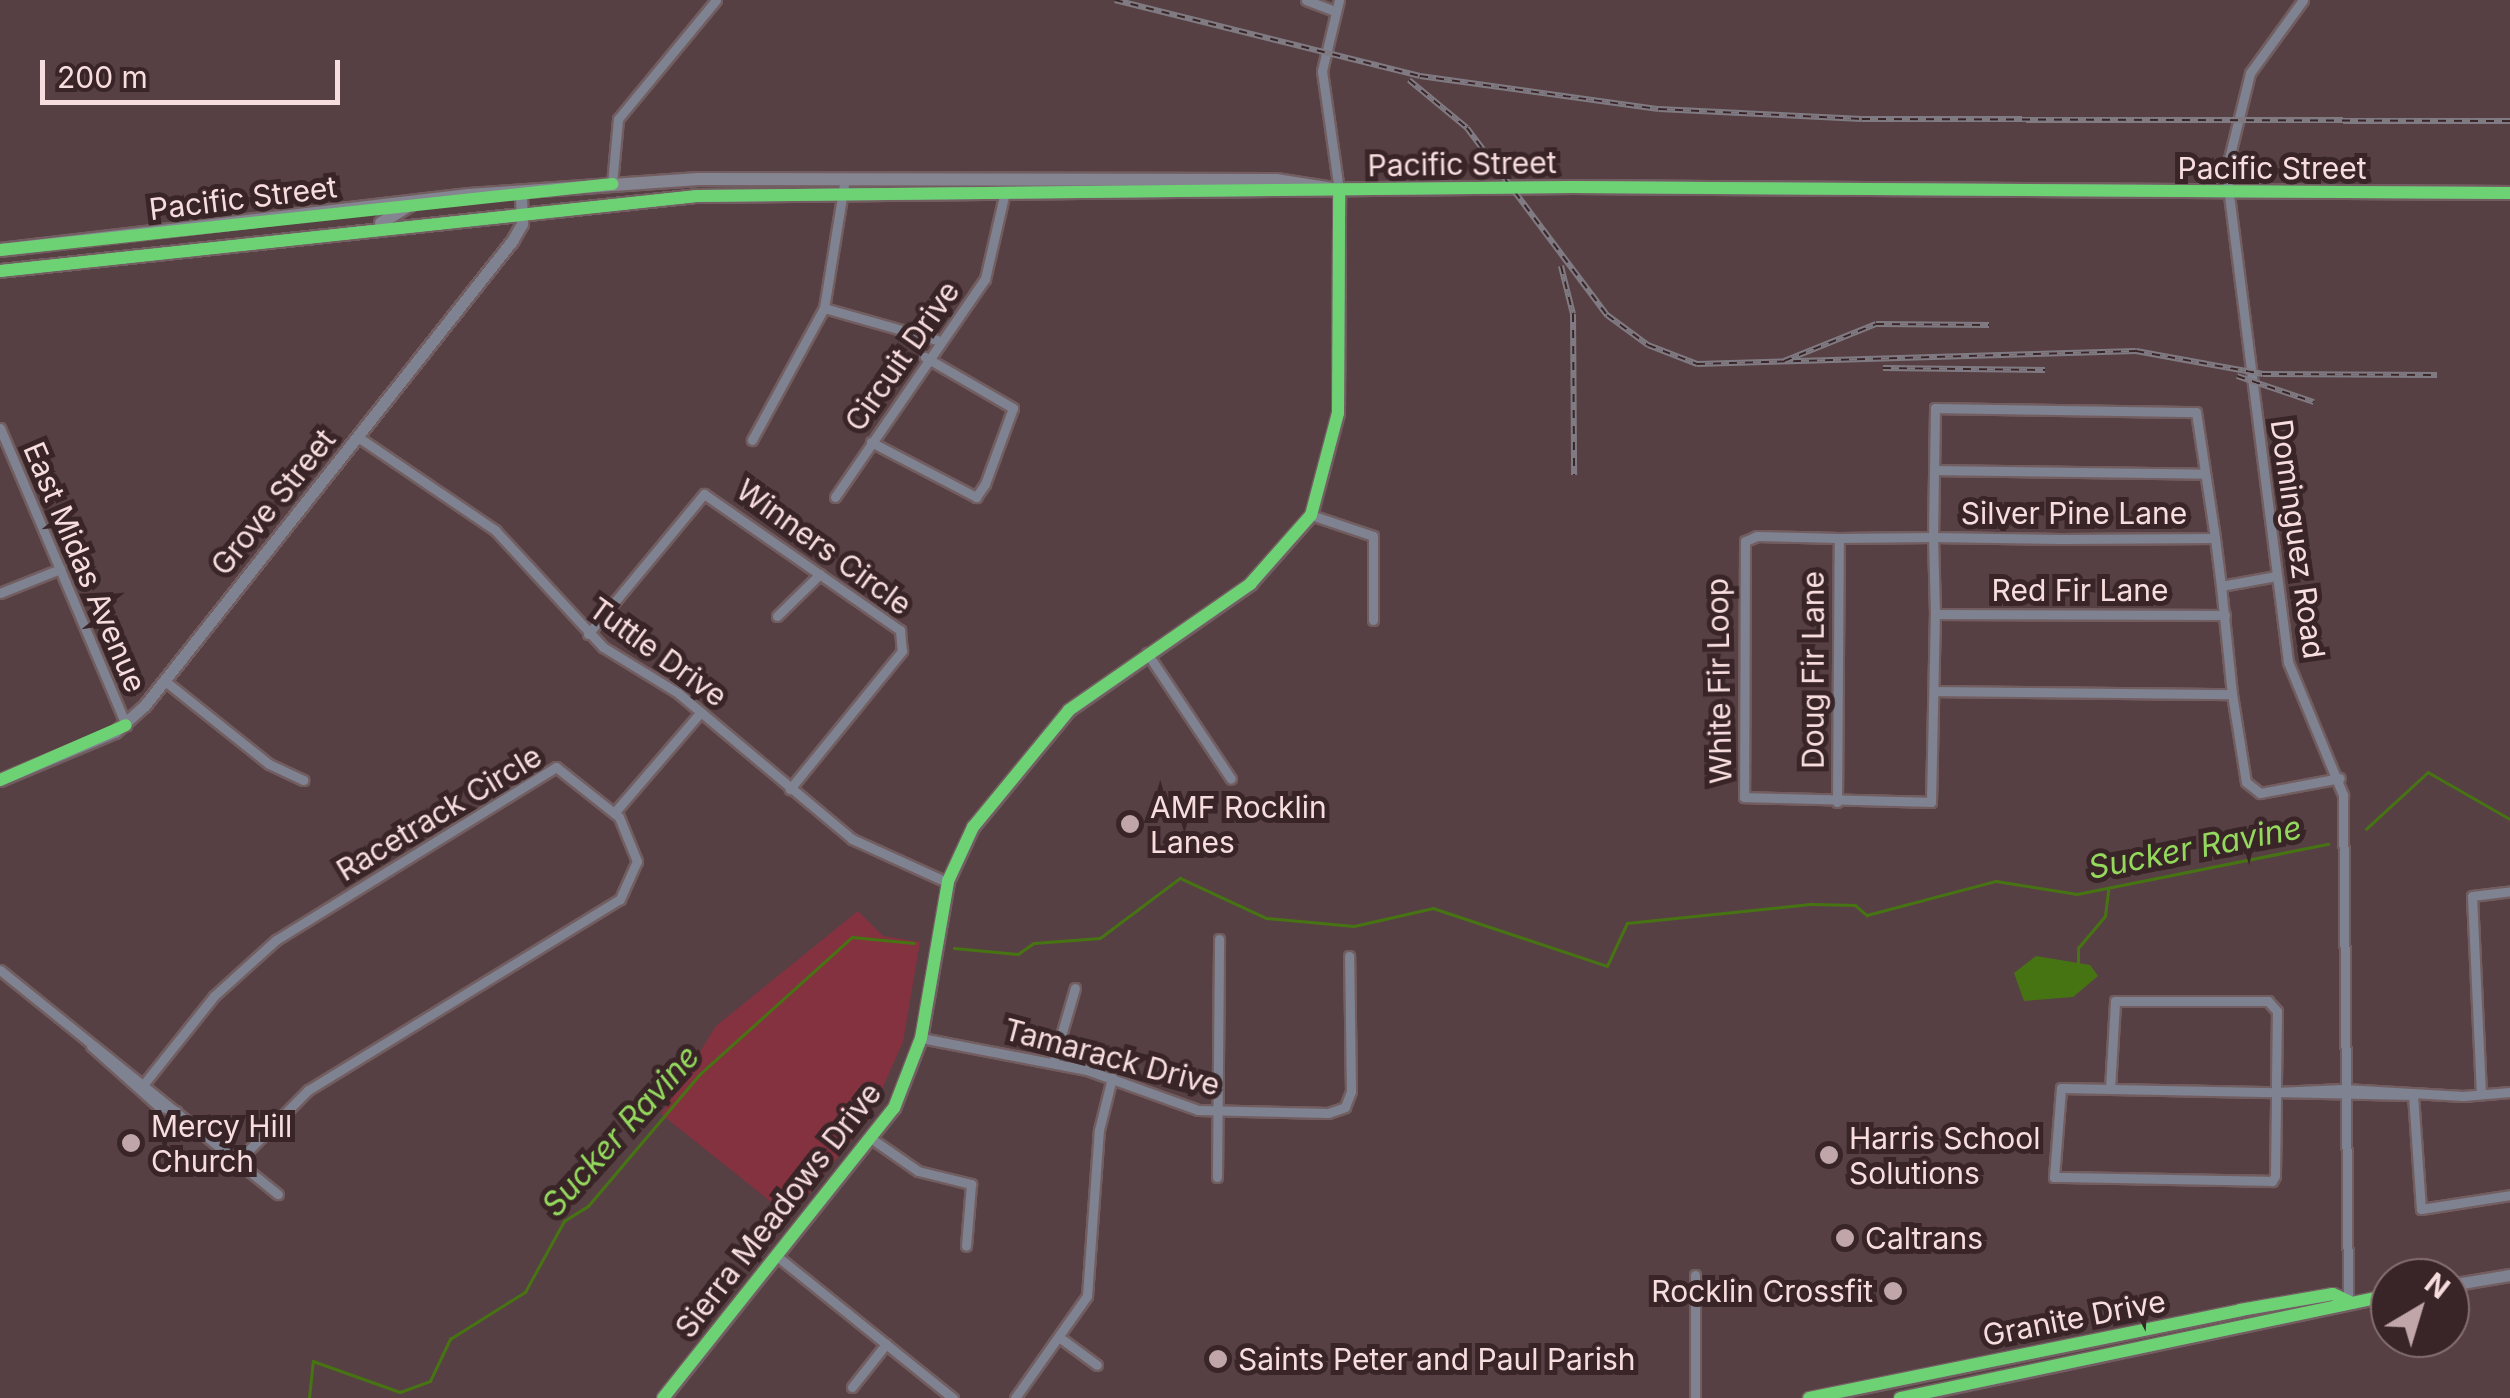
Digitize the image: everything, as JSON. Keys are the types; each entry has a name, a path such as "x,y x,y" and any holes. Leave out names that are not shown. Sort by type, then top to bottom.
{"main road":[{"name":"Pacific Street","path":"0,250 414,202 612,184 845,178 1318,181 1339,190"},
{"name":"Pacific Street","path":"0,271 522,211 844,195 1004,197 1339,190 2510,193"},
{"path":"360,230 414,202"},
{"path":"226,226 270,239"},
{"path":"73,263 118,239"}],"street":[{"path":"612,184 618,119 716,0"},
{"path":"1306,0 1334,11"},
{"path":"1339,0 1322,71 1339,190"},
{"name":"Dominguez Road","path":"2303,0 2242,92 2228,194 2288,662 2340,778 2348,1302"},
{"path":"752,440 824,308 845,178"},
{"name":"Circuit Drive","path":"836,497 925,357 985,279 1006,179"},
{"name":"Sierra Meadows Drive","path":"663,1398 872,1139 921,1038 947,882 974,827 1045,736 1147,653 1250,584 1311,515 1338,413 1339,190"},
{"name":"Grove Street","path":"0,780 126,725 165,681 512,241 522,211 521,194"},
{"path":"824,308 937,340"},
{"path":"871,442 976,497 1013,408 925,357"},
{"path":"1933,538 1935,408 2196,412 2232,694 2252,791 2340,778"},
{"name":"East Midas Avenue","path":"0,428 126,725"},
{"name":"Tuttle Drive","path":"358,437 495,530 588,634 701,712 852,839 947,882"},
{"path":"1934,470 2206,474"},
{"name":"Winners Circle","path":"588,634 704,494 900,630 905,645 790,789"},
{"path":"1311,515 1373,536 1374,620"},
{"name":"White Fir Loop","path":"1757,536 1933,538 1936,614 1931,802 1744,797 1742,551 1757,536"},
{"name":"Doug Fir Lane","path":"1837,802 1839,538"},
{"name":"Silver Pine Lane","path":"1933,538 2215,538"},
{"path":"0,593 60,569"},
{"path":"777,616 820,574"},
{"path":"2221,586 2276,576"},
{"name":"Red Fir Lane","path":"1936,614 2225,616"},
{"path":"1147,653 1231,779"},
{"path":"165,681 269,764 303,780"},
{"path":"1934,692 2232,694"},
{"path":"614,812 701,712"},
{"name":"Racetrack Circle","path":"144,1082 214,996 276,940 552,769 566,768 614,812 637,854 620,899 308,1090 238,1160"},
{"path":"2482,1094 2472,896 2510,891"},
{"path":"1217,1178 1219,939"},
{"name":"Tamarack Drive","path":"921,1038 1053,1063 1218,1113 1317,1114 1348,1102 1349,956"},
{"path":"0,970 144,1082 278,1194"},
{"path":"1053,1063 1075,988"},
{"path":"2110,1089 2112,1009 2122,998 2274,1005 2276,1092 2272,1181 2054,1177 2054,1094 2110,1089 2276,1092 2344,1094 2413,1095 2510,1092"},
{"path":"86,1040 158,1106 176,1111"},
{"path":"1015,1398 1063,1340 1092,1276 1098,1130 1112,1078"},
{"path":"2413,1095 2421,1208 2510,1195"},
{"path":"872,1139 918,1171 971,1184 966,1246"},
{"path":"778,1257 953,1398"},
{"path":"1695,1275 1695,1398"},
{"path":"2470,1282 2510,1276"},
{"name":"Granite Drive","path":"1809,1398 2240,1310 2334,1294 2348,1302"},
{"name":"Granite Drive","path":"1900,1398 2336,1312 2348,1302 2370,1298"},
{"path":"1063,1340 1097,1365"},
{"path":"852,1387 886,1344"}],"shaded area":[{"path":"858,911 883,936 920,942 903,1042 869,1118 790,1217 661,1114 716,1026"},
{"path":"2036,956 2090,965 2098,976 2073,997 2024,1001 2014,973"}],"waterway":[{"name":"Sucker Ravine","path":"2366,829 2428,772 2510,819"},
{"name":"Sucker Ravine","path":"954,948 1018,954 1034,943 1100,938 1180,878 1266,918 1354,926 1433,908 1607,966 1627,923 1812,904 1855,905 1867,915 1996,881 2077,894 2328,844"},
{"path":"2078,963 2078,948 2105,916 2108,890"},
{"name":"Sucker Ravine","path":"309,1398 313,1361 400,1392 430,1381 450,1339 525,1292 564,1221 588,1206 700,1074 852,937 914,943"}],"railway":[{"path":"1115,0 1420,76 1659,109 1862,119 2510,121"},
{"path":"1409,80 1467,128 1607,315 1648,345 1697,364 2136,351 2263,374 2437,375"},
{"path":"1561,266 1573,314 1574,475"},
{"path":"1784,361 1876,324 1989,325"},
{"path":"1883,368 2045,370"},
{"path":"2237,376 2314,402"}],"cycle path":[{"path":"0,250 612,184"},
{"path":"0,271 697,196 1573,187 2510,193"},
{"path":"663,1398 894,1108 921,1038 948,881 973,827 1069,710 1250,584 1311,515 1338,413 1339,190"},
{"path":"0,780 126,725"},
{"path":"1809,1398 2240,1310 2333,1294 2348,1301"},
{"path":"1900,1398 2370,1299"}],"place":[{"name":"AMF Rocklin Lanes","path":"1130,824"},
{"name":"Mercy Hill Church","path":"131,1143"},
{"name":"Harris School Solutions","path":"1829,1155"},
{"name":"Caltrans","path":"1845,1238"},
{"name":"Rocklin Crossfit","path":"1893,1291"},
{"name":"Saints Peter and Paul Parish","path":"1218,1359"}]}
